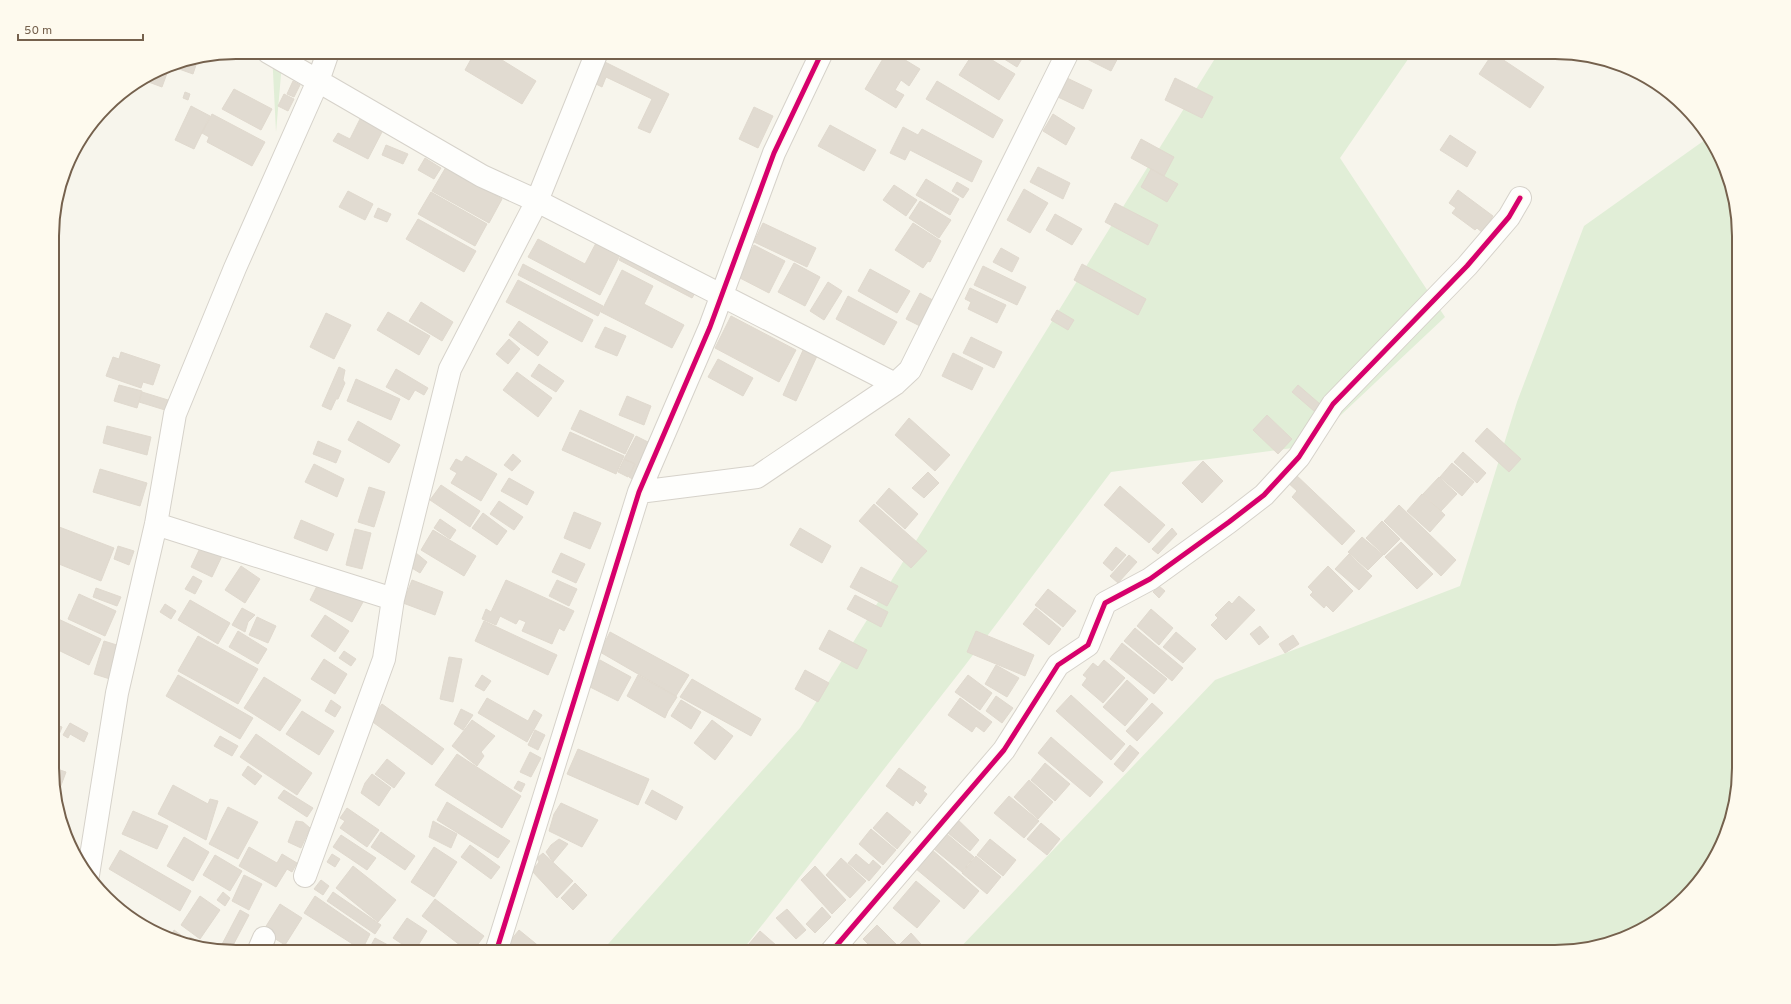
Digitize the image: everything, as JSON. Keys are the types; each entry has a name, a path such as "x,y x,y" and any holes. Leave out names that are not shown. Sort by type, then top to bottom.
{"street":[{"path":"280,59 482,176 537,201 895,384"},
{"path":"89,867 117,693 156,524 176,414 235,268 318,81 326,59"},
{"path":"305,876 384,659 393,599 450,369 537,201 594,59"},
{"path":"498,945 639,492 707,334 774,153 819,59"},
{"path":"639,492 757,477 895,384 914,365 1064,59"},
{"path":"837,945 1004,750 1058,665 1088,645 1105,603 1150,579 1264,495 1299,457 1333,404 1468,266 1509,217 1520,198"},
{"path":"156,524 393,599"}],"green space":[{"path":"272,59 282,59 276,132"},
{"path":"1215,59 1408,59 1340,158 1445,317 1308,446 1111,472 963,668 746,945 607,945 800,728"},
{"path":"1704,141 1719,168 1729,202 1732,225 1732,779 1729,802 1719,836 1702,866 1688,885 1663,908 1623,932 1589,942 1566,945 963,945 1215,680 1460,586 1517,402 1584,226"}],"building":[{"path":"471,59 500,59 536,81 522,104 465,70"},
{"path":"883,59 904,59 920,69 909,86 901,80 895,90 904,95 896,108 865,89"},
{"path":"969,59 990,59 1015,74 999,100 959,75"},
{"path":"1004,59 1022,59 1017,67"},
{"path":"1087,59 1117,59 1111,71"},
{"path":"1489,59 1502,59 1544,87 1530,108 1479,74"},
{"path":"603,61 669,94 650,133 638,128 652,99 606,77 602,87 592,82"},
{"path":"193,64 196,65 193,74 179,69"},
{"path":"167,72 162,87 149,82"},
{"path":"1067,78 1092,90 1083,109 1058,97"},
{"path":"1175,78 1213,97 1202,118 1165,100"},
{"path":"293,81 300,85 294,97 287,94"},
{"path":"937,81 1003,120 993,138 926,99"},
{"path":"234,89 272,109 261,130 222,109"},
{"path":"185,92 190,94 188,100 183,98"},
{"path":"284,94 294,99 288,111 278,106"},
{"path":"191,106 210,116 194,149 175,140"},
{"path":"754,107 773,116 758,148 739,139"},
{"path":"212,114 265,142 252,166 207,142 209,137 202,133"},
{"path":"1053,114 1075,128 1066,145 1043,131"},
{"path":"360,119 383,130 368,159 333,141 338,133 350,139"},
{"path":"830,125 876,150 864,171 818,146"},
{"path":"903,127 918,135 922,129 982,161 972,182 910,150 905,160 890,153"},
{"path":"1450,135 1476,152 1467,167 1440,150"},
{"path":"1141,139 1174,157 1164,176 1131,158"},
{"path":"386,145 408,154 403,164 382,155"},
{"path":"425,158 441,168 434,179 418,170"},
{"path":"446,167 502,199 489,223 432,191"},
{"path":"1038,167 1070,183 1063,199 1030,182"},
{"path":"1151,169 1178,184 1167,202 1141,187"},
{"path":"926,179 959,199 950,215 916,195"},
{"path":"957,182 969,189 963,198 952,191"},
{"path":"894,185 917,200 906,216 883,200"},
{"path":"1024,189 1048,203 1030,233 1007,220"},
{"path":"1458,190 1493,216 1483,233 1477,228 1475,230 1452,213 1456,208 1449,203"},
{"path":"348,191 373,204 365,220 339,207"},
{"path":"431,192 487,224 475,246 418,214"},
{"path":"920,201 951,220 939,238 909,218"},
{"path":"1115,203 1158,225 1148,245 1105,222"},
{"path":"378,208 391,214 387,222 374,217"},
{"path":"1055,214 1082,229 1072,245 1046,230"},
{"path":"418,219 476,251 464,272 406,239"},
{"path":"763,223 816,248 807,267 754,242"},
{"path":"913,223 941,241 930,262 928,261 923,268 895,250"},
{"path":"538,239 585,264 596,243 620,255 600,295 528,257"},
{"path":"754,245 785,261 769,293 738,277"},
{"path":"1001,248 1019,258 1012,272 993,262"},
{"path":"624,250 698,288 692,298 619,260"},
{"path":"794,263 820,277 805,306 778,292"},
{"path":"523,264 603,306 598,316 518,275"},
{"path":"1082,264 1146,299 1138,315 1074,280"},
{"path":"983,266 1026,287 1017,305 974,285"},
{"path":"870,269 910,291 897,313 858,291"},
{"path":"622,270 653,286 644,304 684,325 672,348 601,312"},
{"path":"518,280 593,320 582,342 506,302"},
{"path":"828,282 842,291 824,320 810,311"},
{"path":"970,288 1006,305 997,323 968,309 971,302 965,299"},
{"path":"920,293 940,304 926,329 906,319"},
{"path":"848,296 897,322 884,345 836,319"},
{"path":"421,302 453,322 442,341 409,321"},
{"path":"1057,310 1074,320 1068,330 1051,320"},
{"path":"388,312 430,336 419,355 377,330"},
{"path":"326,313 351,325 334,359 310,347"},
{"path":"731,316 796,350 779,382 715,348"},
{"path":"519,321 548,342 538,356 509,335"},
{"path":"605,327 626,336 617,356 595,347"},
{"path":"971,337 1002,352 994,368 963,353"},
{"path":"509,339 520,349 508,364 496,354"},
{"path":"804,348 818,354 796,401 783,395"},
{"path":"121,352 160,365 153,385 143,382 141,388 106,376 113,357 119,359"},
{"path":"953,353 983,368 972,390 942,376"},
{"path":"718,359 753,378 743,396 708,377"},
{"path":"539,364 564,381 556,392 531,376"},
{"path":"339,367 345,370 343,380 345,383 331,410 322,406"},
{"path":"396,369 428,388 424,395 415,390 409,400 386,387"},
{"path":"517,372 552,398 538,417 503,390"},
{"path":"356,379 400,399 391,420 347,401"},
{"path":"119,385 142,391 137,408 114,401"},
{"path":"1298,385 1320,404 1314,411 1292,392"},
{"path":"142,392 168,400 165,410 139,402"},
{"path":"627,396 651,406 644,425 619,415"},
{"path":"580,410 634,435 625,454 571,429"},
{"path":"1267,415 1292,439 1278,454 1253,430"},
{"path":"909,418 950,455 935,471 895,435"},
{"path":"358,421 400,445 389,463 348,440"},
{"path":"107,426 151,437 147,455 103,443"},
{"path":"1487,428 1521,459 1509,472 1475,441"},
{"path":"570,432 624,456 616,474 562,450"},
{"path":"636,436 652,444 634,480 629,477 635,464 624,459"},
{"path":"318,441 341,451 336,463 313,454"},
{"path":"1463,452 1486,473 1477,483 1454,462"},
{"path":"513,454 521,461 512,471 504,465"},
{"path":"466,456 497,474 481,501 451,483 457,473 450,469 456,459 462,462"},
{"path":"624,459 635,464 628,477 618,472"},
{"path":"1203,461 1223,481 1202,503 1182,483"},
{"path":"1452,463 1474,482 1462,496 1440,477"},
{"path":"314,464 344,479 337,497 305,482"},
{"path":"100,469 147,483 140,506 93,492"},
{"path":"928,472 939,483 924,498 912,488"},
{"path":"1294,473 1355,531 1342,545 1292,497 1297,491 1286,481"},
{"path":"1439,477 1457,494 1441,511 1423,494"},
{"path":"509,478 534,492 527,505 501,491"},
{"path":"441,485 480,511 470,527 430,500"},
{"path":"1120,486 1165,525 1149,543 1104,505"},
{"path":"369,487 385,492 374,527 358,522"},
{"path":"889,488 918,514 905,529 876,503"},
{"path":"1422,494 1445,515 1430,532 1407,511"},
{"path":"499,501 523,517 514,530 490,514"},
{"path":"874,504 927,551 911,568 859,521"},
{"path":"1399,505 1456,560 1441,576 1384,521"},
{"path":"574,512 601,523 590,549 564,538"},
{"path":"483,513 507,531 497,545 472,528"},
{"path":"440,519 456,530 450,539 434,528"},
{"path":"301,520 334,534 327,551 294,538"},
{"path":"1382,521 1400,539 1384,555 1366,538"},
{"path":"59,527 114,548 101,581 59,564"},
{"path":"800,528 831,546 822,563 790,545"},
{"path":"1172,528 1177,534 1158,554 1152,549"},
{"path":"355,529 371,533 362,569 346,565"},
{"path":"433,530 476,556 464,576 421,550"},
{"path":"1362,537 1383,555 1368,570 1348,552"},
{"path":"1401,542 1433,574 1417,589 1385,557"},
{"path":"118,546 134,551 129,565 114,559"},
{"path":"201,546 222,556 212,577 191,567"},
{"path":"1116,547 1126,555 1112,571 1103,563"},
{"path":"416,553 427,562 420,573 407,565"},
{"path":"561,553 585,564 576,583 552,572"},
{"path":"1349,554 1372,576 1359,590 1335,569"},
{"path":"1129,555 1137,562 1118,583 1110,576"},
{"path":"241,566 260,579 245,603 225,590"},
{"path":"1328,566 1353,591 1333,612 1326,605 1324,608 1310,595 1313,592 1308,587"},
{"path":"861,567 898,586 887,606 850,587"},
{"path":"193,576 202,581 195,594 185,589"},
{"path":"320,580 363,602 352,622 310,600"},
{"path":"412,580 443,592 435,615 403,603"},
{"path":"506,580 574,611 564,631 559,628 552,644 522,631 526,622 519,619 516,624 500,616 496,625 482,619 486,609 491,612"},
{"path":"557,580 577,589 569,606 549,596"},
{"path":"1159,586 1165,591 1159,598 1153,592"},
{"path":"96,588 121,597 117,606 93,597"},
{"path":"1048,589 1076,611 1063,627 1035,605"},
{"path":"79,594 116,611 105,636 68,619"},
{"path":"855,595 888,612 881,627 847,609"},
{"path":"1239,596 1255,610 1226,640 1211,625 1218,618 1215,615 1229,601 1232,604"},
{"path":"190,600 230,623 218,644 178,620"},
{"path":"165,604 176,611 171,619 160,612"},
{"path":"242,608 255,615 248,622 245,632 232,625"},
{"path":"1036,608 1061,629 1049,645 1023,624"},
{"path":"1151,609 1173,628 1159,645 1137,626"},
{"path":"325,615 349,631 335,652 311,636"},
{"path":"257,617 276,626 268,643 249,635"},
{"path":"59,619 101,639 89,665 59,650"},
{"path":"484,621 557,655 548,675 475,641"},
{"path":"1260,626 1269,637 1259,645 1250,634"},
{"path":"1135,628 1183,668 1172,681 1124,641"},
{"path":"829,630 867,650 857,669 819,649"},
{"path":"238,631 267,649 258,664 229,647"},
{"path":"976,631 1034,655 1025,676 967,652"},
{"path":"610,632 689,675 676,696 600,652"},
{"path":"1176,632 1196,649 1183,663 1163,647"},
{"path":"1293,635 1299,644 1285,653 1279,644"},
{"path":"198,636 258,669 238,704 178,671"},
{"path":"104,641 120,646 110,679 94,674"},
{"path":"1122,643 1167,679 1154,694 1110,659"},
{"path":"344,651 356,659 351,666 339,658"},
{"path":"449,657 462,659 453,702 440,699"},
{"path":"324,659 347,674 335,694 311,679"},
{"path":"600,660 631,677 618,701 586,685"},
{"path":"1104,660 1125,678 1103,703 1082,685 1087,678 1083,675 1093,663 1098,667"},
{"path":"996,665 1019,678 1007,697 985,684"},
{"path":"805,670 829,683 818,702 795,689"},
{"path":"178,675 253,718 240,739 166,696"},
{"path":"482,675 491,681 484,691 475,686"},
{"path":"638,675 677,697 665,718 627,696"},
{"path":"968,675 992,693 980,710 955,692"},
{"path":"264,677 301,700 280,731 244,708"},
{"path":"692,679 761,719 751,736 680,697"},
{"path":"1127,680 1148,699 1125,726 1103,707"},
{"path":"1071,695 1125,744 1111,760 1056,711"},
{"path":"996,696 1013,708 1002,723 986,711"},
{"path":"487,698 528,721 534,710 542,715 527,742 478,713"},
{"path":"960,698 992,722 984,732 976,726 972,732 948,715"},
{"path":"331,700 341,707 335,717 325,711"},
{"path":"681,700 701,712 691,729 671,716"},
{"path":"1152,703 1163,713 1137,741 1126,731"},
{"path":"382,704 444,749 432,765 370,720"},
{"path":"461,709 473,715 463,730 454,724"},
{"path":"302,711 334,731 319,755 286,734"},
{"path":"472,720 495,736 481,752 484,756 477,766 452,746"},
{"path":"712,720 733,736 715,760 694,743"},
{"path":"70,723 88,733 84,742 70,734 68,738 63,735"},
{"path":"59,726 62,727 59,735"},
{"path":"535,730 545,735 538,750 528,745"},
{"path":"256,734 312,773 297,795 240,757"},
{"path":"220,736 238,746 232,756 214,746"},
{"path":"1051,737 1103,782 1090,797 1038,753"},
{"path":"1130,745 1139,753 1123,772 1114,764"},
{"path":"578,749 649,779 638,805 567,774"},
{"path":"530,752 541,758 531,777 520,772"},
{"path":"457,754 521,796 502,828 435,785"},
{"path":"387,759 405,773 394,788 375,774"},
{"path":"1045,763 1070,784 1055,801 1031,780"},
{"path":"248,766 262,776 255,785 242,775"},
{"path":"899,768 926,787 923,791 927,794 920,804 916,800 913,806 886,786"},
{"path":"59,770 66,772 60,787"},
{"path":"372,774 391,788 379,806 361,793 365,783"},
{"path":"1029,780 1053,802 1038,819 1014,797"},
{"path":"518,781 525,784 521,792 514,788"},
{"path":"173,785 208,804 210,799 218,801 206,840 158,814"},
{"path":"284,790 313,808 307,817 278,798"},
{"path":"652,790 683,807 676,820 645,803"},
{"path":"1009,796 1039,821 1024,838 994,813"},
{"path":"447,802 510,841 498,858 437,820"},
{"path":"561,803 598,820 582,847 549,831 554,814"},
{"path":"228,807 258,822 238,859 209,844"},
{"path":"347,808 379,830 367,847 340,828 345,821 340,818"},
{"path":"133,811 168,826 157,849 122,834"},
{"path":"887,812 911,832 897,849 873,828"},
{"path":"954,816 979,840 970,851 943,829"},
{"path":"296,821 303,822 310,828 301,848 288,842"},
{"path":"433,821 457,834 451,848 429,837"},
{"path":"1041,823 1060,839 1047,855 1027,839"},
{"path":"871,829 896,850 883,865 859,844"},
{"path":"381,832 415,856 405,870 371,847"},
{"path":"947,834 974,857 962,872 934,849"},
{"path":"341,835 376,858 367,870 333,847"},
{"path":"184,837 209,852 193,881 167,866"},
{"path":"559,839 568,844 553,862 546,852 551,845"},
{"path":"990,839 1016,860 1003,876 977,855"},
{"path":"470,845 500,867 491,879 461,857"},
{"path":"249,847 277,863 282,854 297,863 292,872 287,869 276,887 239,866"},
{"path":"434,847 457,862 434,897 411,882"},
{"path":"931,849 979,891 964,909 915,868"},
{"path":"120,850 191,891 180,911 109,869"},
{"path":"543,853 573,881 557,898 532,871 539,862 537,858"},
{"path":"332,854 340,859 335,867 327,862"},
{"path":"856,854 869,865 873,860 881,867 869,881 848,863"},
{"path":"215,855 242,871 230,891 203,875"},
{"path":"976,856 1001,877 987,894 962,873"},
{"path":"841,858 866,881 850,898 826,875"},
{"path":"353,866 396,900 378,922 336,888"},
{"path":"815,866 846,900 832,914 801,880"},
{"path":"244,875 262,884 249,910 232,901"},
{"path":"321,880 329,886 323,895 314,889"},
{"path":"916,881 940,901 917,928 893,908"},
{"path":"575,883 587,895 573,910 561,898"},
{"path":"223,892 230,898 225,906 217,900"},
{"path":"333,892 381,925 375,934 327,901"},
{"path":"200,896 220,910 200,939 181,925"},
{"path":"315,896 370,934 364,945 354,945 304,913"},
{"path":"435,899 484,936 477,945 460,945 422,916"},
{"path":"280,904 302,918 285,945 263,931"},
{"path":"822,907 831,917 815,933 806,924"},
{"path":"787,909 806,930 796,939 776,918"},
{"path":"240,910 249,915 233,945 222,944"},
{"path":"407,918 427,931 418,945 404,945 393,938"},
{"path":"877,925 897,945 869,945 863,939"},
{"path":"174,930 181,935 180,936 172,934"},
{"path":"519,930 537,945 507,945"},
{"path":"760,931 776,945 748,945"},
{"path":"911,933 922,945 899,945"},
{"path":"375,938 388,945 371,945"}],"cycle path":[{"path":"498,945 639,492 710,327 774,153 819,59"},
{"path":"837,945 1004,750 1058,665 1088,645 1105,603 1150,579 1264,495 1299,457 1333,404 1467,266 1509,217 1520,198"}]}
